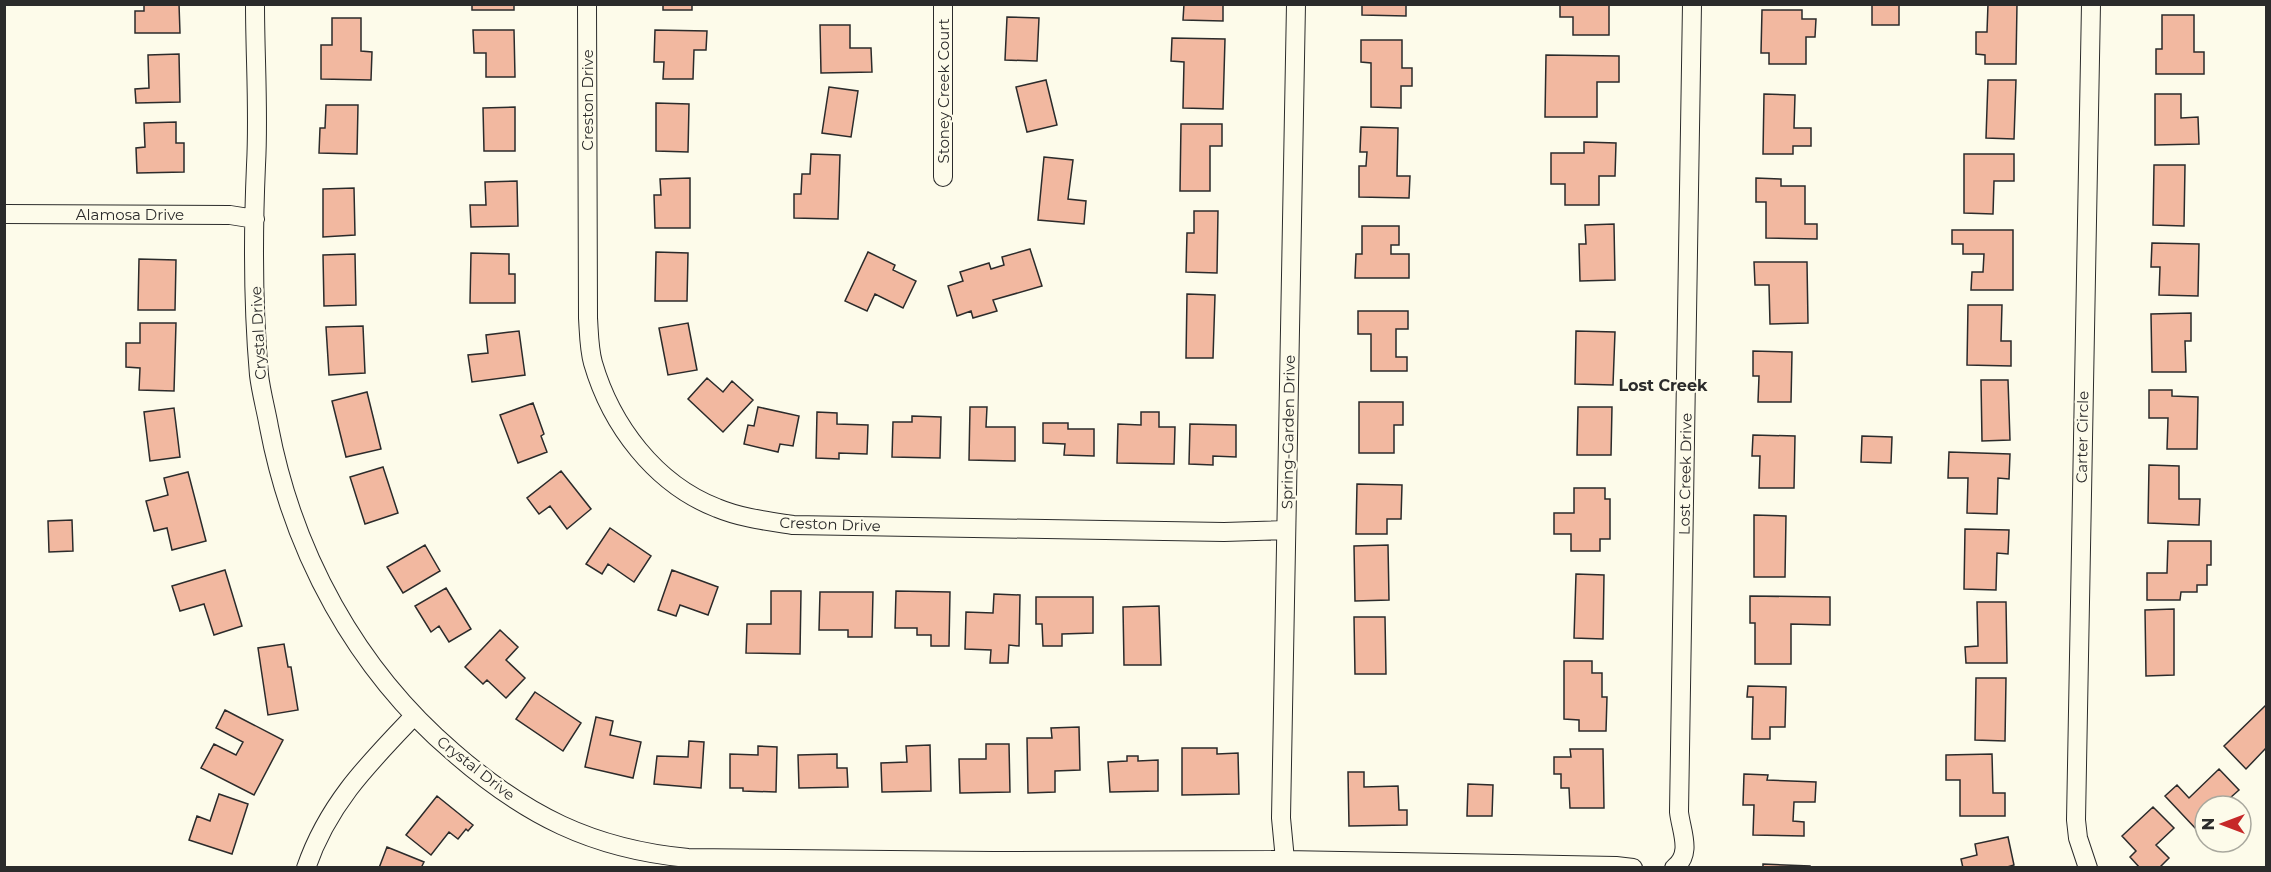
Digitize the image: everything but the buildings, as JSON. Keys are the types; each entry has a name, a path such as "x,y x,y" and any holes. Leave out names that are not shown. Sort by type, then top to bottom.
{"street":[{"name":"Crystal Drive","path":"255,4 255,219 259,377 276,467 295,527 308,558 340,617 373,669 414,716 473,770 517,801 569,830 625,849 653,855 688,858 993,864 1285,860"},
{"name":"Creston Drive","path":"587,4 590,346 596,372 616,417 639,451 665,476 694,497 717,508 750,519 793,525 1286,531"},
{"name":"Stoney Creek Court","path":"943,177 944,4"},
{"name":"Spring-Garden Drive","path":"1285,860 1281,818 1296,4"},
{"name":"Lost Creek Drive","path":"1674,867 1684,854 1686,845 1679,812 1692,4"},
{"name":"Carter Circle","path":"2088,867 2078,838 2076,820 2091,4"},
{"name":"Alamosa Drive","path":"4,214 230,215 255,219"},
{"path":"306,867 314,844 338,801 360,773 414,716"},
{"path":"1285,860 1633,867"}],"district":[{"name":"Lost Creek","path":"1663,385"}]}
